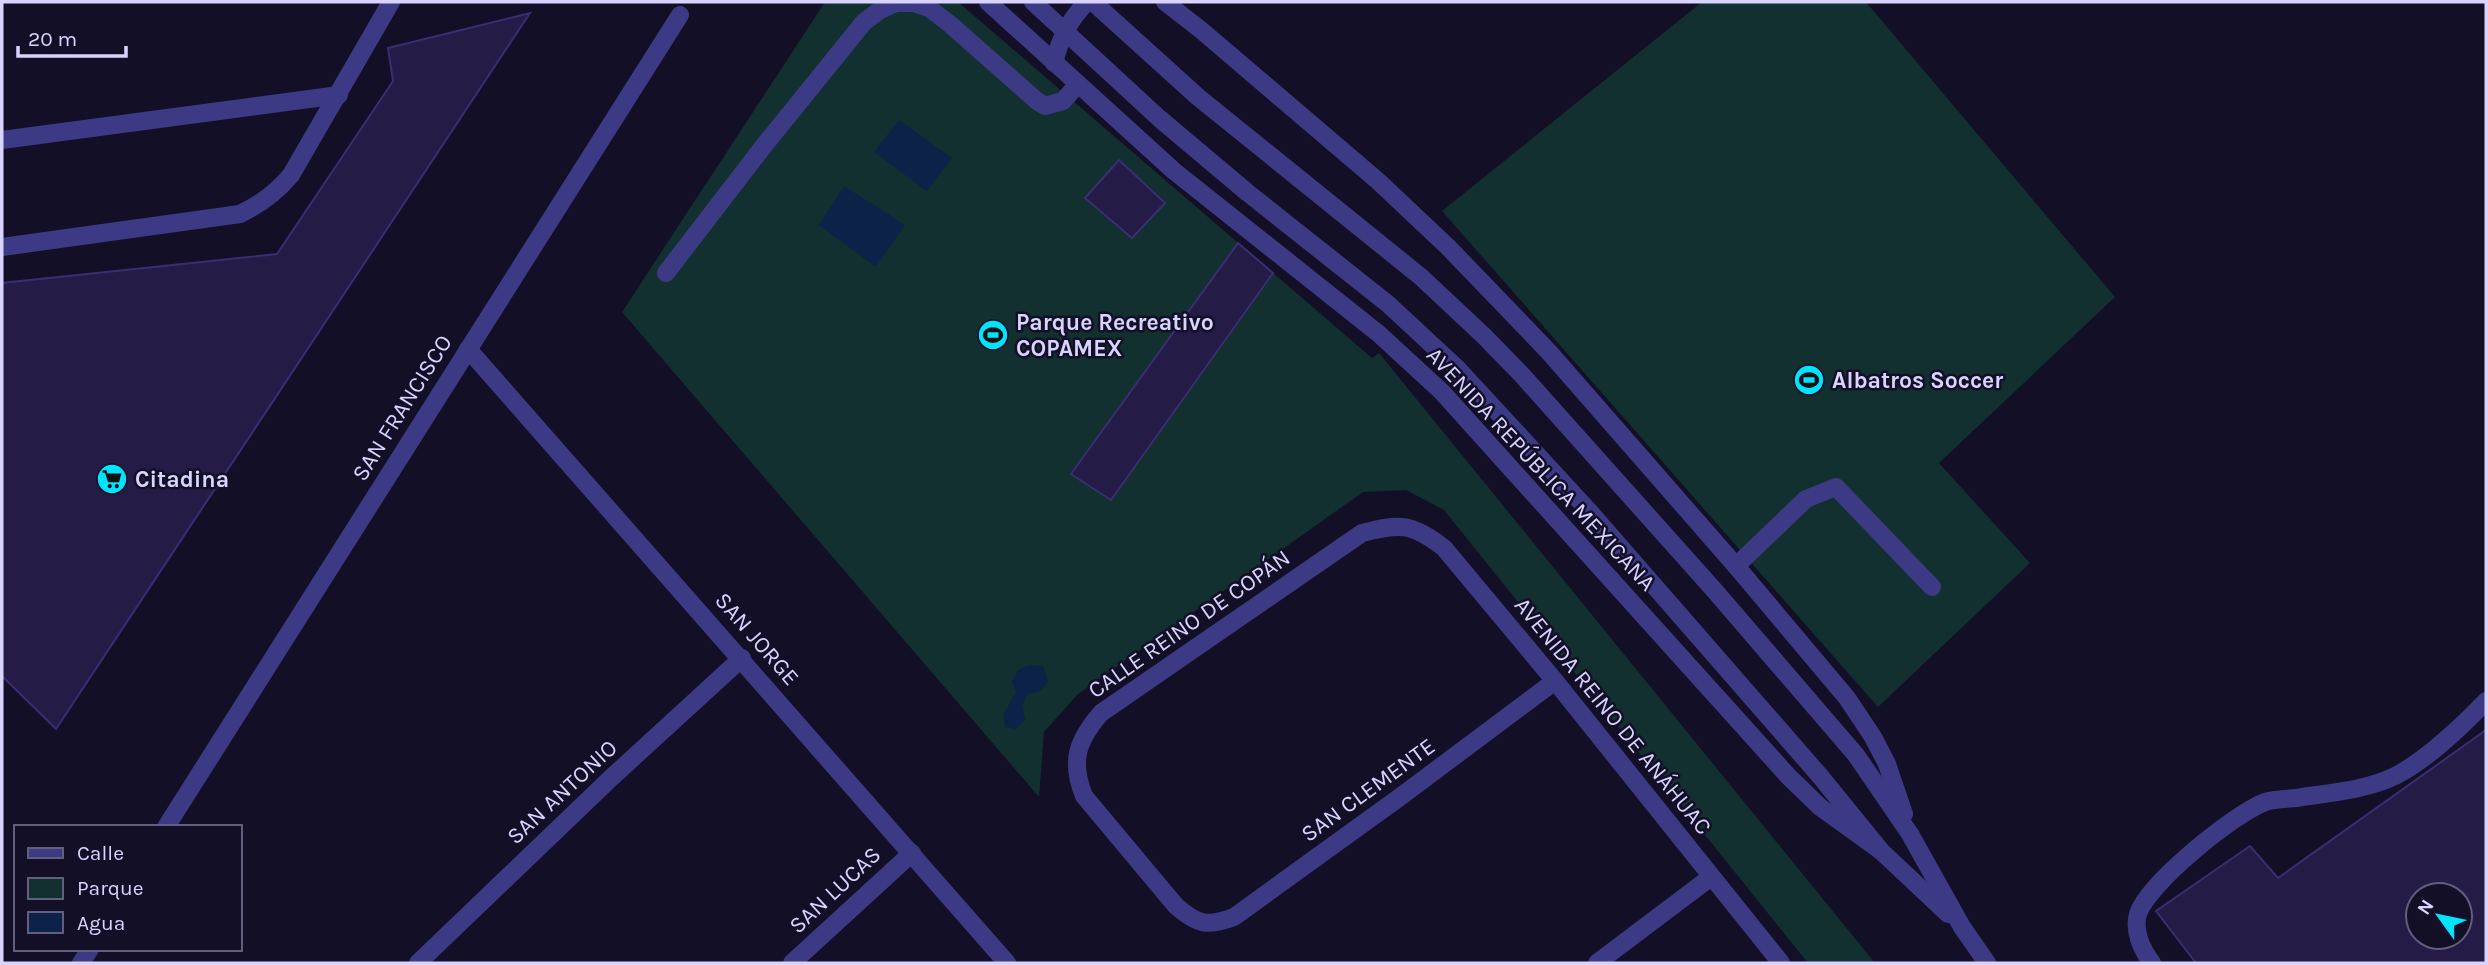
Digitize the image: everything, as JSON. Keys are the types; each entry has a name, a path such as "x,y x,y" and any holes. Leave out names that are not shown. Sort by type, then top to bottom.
{"street":[{"path":"2,247 240,214 258,205 277,192 291,175 391,2"},
{"name":"AVENIDA REPÚBLICA MEXICANA","path":"988,2 1174,171 1379,334 1442,392 1788,777 1821,807 1881,851 1962,927"},
{"name":"AVENIDA REPÚBLICA MEXICANA","path":"1033,2 1160,119 1388,304 1457,368 1589,511 1820,776 1881,851"},
{"path":"1054,63 1059,42 1073,16 1087,2"},
{"name":"AVENIDA REPÚBLICA MEXICANA","path":"1093,2 1198,97 1421,278 1484,336 1715,591 1856,755 1910,834 1962,927 1987,963"},
{"name":"AVENIDA REPÚBLICA MEXICANA","path":"1165,2 1316,127 1448,247 1549,352 1847,698 1887,764 1910,834"},
{"path":"666,274 766,143 864,22 880,10 896,3 913,3 929,8 1045,106 1063,101 1078,84"},
{"name":"SAN FRANCISCO","path":"167,825 680,15"},
{"path":"2,140 339,95"},
{"name":"SAN JORGE","path":"468,349 1007,963"},
{"path":"1736,566 1806,499 1836,487 1932,587"},
{"name":"AVENIDA REINO DE ANÁHUAC","path":"1389,526 1406,526 1425,533 1444,548 1555,681 1781,963"},
{"name":"CALLE REINO DE COPÁN","path":"1203,924 1189,918 1176,906 1084,796 1077,779 1076,759 1081,742 1101,713 1362,533 1389,526"},
{"name":"SAN ANTONIO","path":"418,963 611,778 742,658"},
{"name":"SAN CLEMENTE","path":"1203,924 1217,923 1234,917 1555,681"},
{"path":"2152,963 2143,951 2137,932 2137,916 2145,900 2160,880 2245,811 2268,801 2363,786 2393,777 2417,763 2486,701"},
{"name":"SAN LUCAS","path":"792,963 912,853"},
{"path":"1597,963 1711,877"}],"green space":[{"name":"Parque Recreativo COPAMEX","path":"825,2 958,2 1372,358 1379,353 1875,963 1808,963 1444,510 1406,490 1363,492 1078,694 1044,732 1039,797 622,312"},
{"name":"Albatros Soccer","path":"1702,2 1866,2 2115,297 1939,463 2030,563 1878,707 1442,211"}],"water":[{"path":"899,120 952,158 927,191 874,152"},
{"path":"844,186 905,225 876,267 819,225"},
{"path":"1029,665 1043,666 1048,682 1039,692 1027,694 1022,706 1025,719 1016,729 1005,727 1003,715 1016,692 1012,681 1018,670"}],"building":[{"name":"Citadina","path":"530,13 56,729 2,676 2,283 277,254 393,81 388,48"},
{"path":"1119,160 1165,203 1132,238 1085,198"},
{"path":"1238,243 1273,273 1111,500 1071,474"},
{"path":"2486,730 2486,963 2196,963 2156,911 2250,846 2278,878"}],"place":[{"name":"Parque Recreativo COPAMEX","path":"993,335"},
{"name":"Albatros Soccer","path":"1809,380"},
{"name":"Citadina","path":"112,479"}]}
